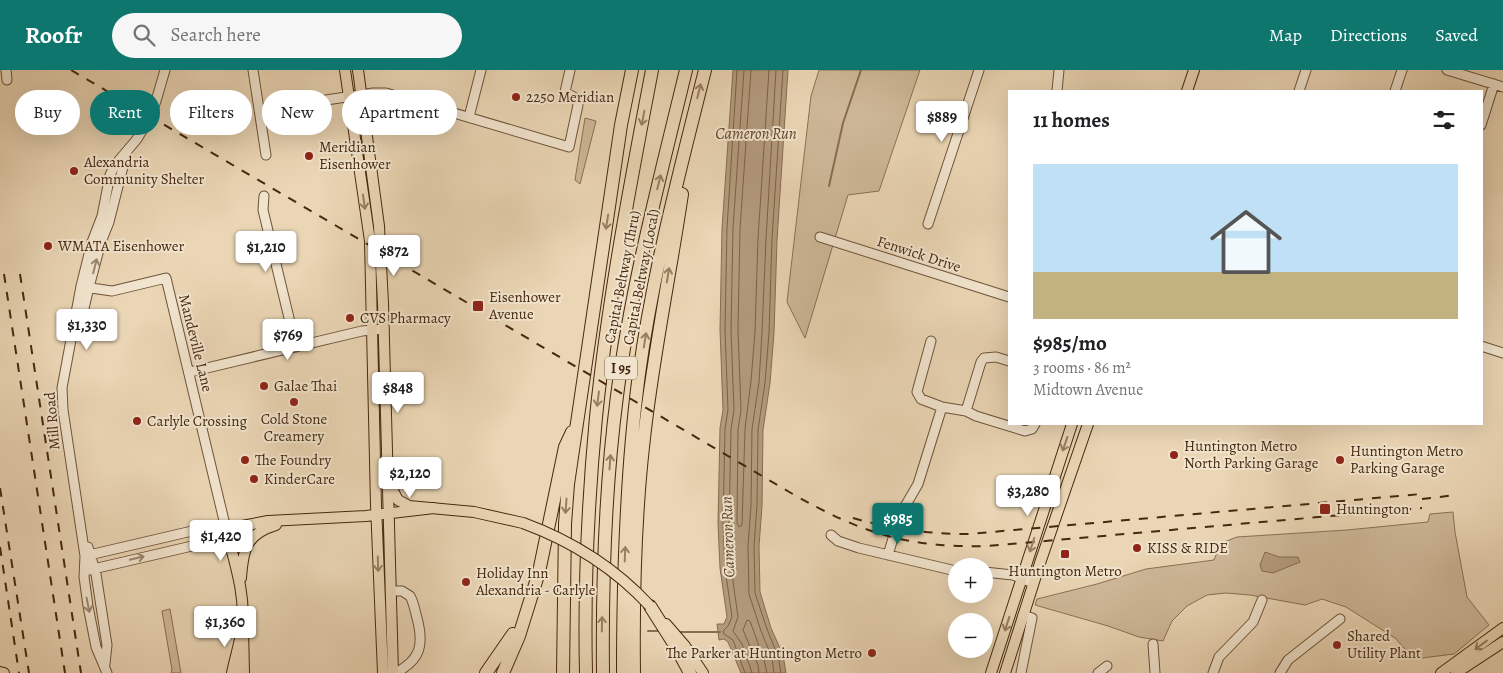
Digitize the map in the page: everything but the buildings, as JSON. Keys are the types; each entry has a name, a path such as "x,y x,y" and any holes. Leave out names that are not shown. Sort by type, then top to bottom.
{"highway":[{"name":"I 95","path":"563,673 565,524 568,484 632,70"},
{"name":"Capital Beltway (Thru)","path":"586,673 589,505 597,408 623,229 652,70"},
{"name":"Capital Beltway (Thru)","path":"603,673 605,533 610,454 617,396 632,304 646,237 686,70"},
{"name":"Capital Beltway (Local)","path":"623,673 627,511 639,374 659,261 705,70"},
{"path":"634,673 636,566 641,469 650,388 694,113"},
{"path":"503,673 513,653 531,601 546,542 565,447 576,423"},
{"path":"636,566 642,673"},
{"path":"486,673 506,647 531,601"},
{"path":"650,606 676,646 690,673"},
{"path":"242,628 243,673"}],"main road":[{"path":"345,70 348,90"},
{"path":"358,70 360,90"},
{"path":"1187,90 1194,70"},
{"path":"355,135 370,241 376,515 387,655 394,673"},
{"path":"366,135 379,226 384,329 391,591 387,655 383,673"},
{"path":"991,673 1072,425"},
{"path":"1004,673 1088,425"},
{"path":"387,466 391,488 398,500 409,506 491,515 522,523 555,536 596,558 628,584 650,606 686,646 703,673"},
{"path":"240,589 226,529 257,522 376,515 434,508"},
{"path":"232,673 242,628 240,589 245,548 251,539 264,529 296,519"},
{"path":"1462,669 1503,628"},
{"path":"1441,673 1462,669 1503,642"},
{"path":"0,672 4,673"}],"street":[{"path":"6,70 7,80"},
{"name":"Mill Road","path":"106,669 107,645 94,569 87,556 62,400 64,377 85,287 109,222 127,151 149,120 165,70"},
{"path":"254,70 266,155"},
{"path":"469,117 481,70"},
{"path":"457,114 569,147 578,106 577,100 565,92 570,70"},
{"path":"928,224 979,70"},
{"path":"1299,90 1306,70"},
{"path":"1395,90 1402,70"},
{"path":"1447,70 1498,86 1483,121"},
{"path":"1056,71 1057,90"},
{"path":"260,110 342,98"},
{"path":"264,196 264,216 296,347"},
{"name":"Fenwick Drive","path":"820,237 1008,297"},
{"name":"Mandeville Lane","path":"85,287 112,291 166,278 226,529"},
{"path":"190,372 372,330 384,329"},
{"path":"931,341 917,392 921,399 942,407 966,411 976,416 1026,431 1032,429 1034,425"},
{"path":"1483,347 1503,353"},
{"path":"966,411 981,362 984,358 996,357 1008,361"},
{"path":"888,555 900,515 918,484 942,407"},
{"path":"87,556 205,528 226,529"},
{"path":"84,571 192,546 217,537 226,529"},
{"path":"831,535 838,541 948,569"},
{"name":"Mill Road","path":"87,556 84,571 85,590 96,647 106,669"},
{"path":"993,572 1022,577 1033,583"},
{"path":"1022,577 1037,572"},
{"path":"391,591 402,591 410,596 419,625 421,640 414,660 394,673"},
{"path":"1213,673 1219,657 1253,622 1262,600"},
{"path":"1020,673 1032,618 1023,615"},
{"path":"1280,673 1288,660 1340,619"},
{"path":"1153,644 1155,673"},
{"path":"1098,673 1107,666"}],"shaded area":[{"path":"819,70 920,70 879,191 848,195 805,338 787,302 811,96"},
{"path":"585,118 596,121 580,184 575,180"},
{"path":"1453,512 1467,597 1489,625 1454,654 1414,659 1395,638 1346,607 1322,599 1305,605 1250,595 1226,593 1207,595 1187,606 1172,621 1163,641 1139,637 1035,605 1037,599 1146,569 1214,560 1221,543 1237,537 1347,530 1428,522 1430,514"},
{"path":"170,609 181,673 171,673 162,611"}],"water":[{"name":"Cameron Run","path":"733,70 788,70 777,240 774,333 770,383 763,430 762,506 759,546 760,592 771,628 783,655 786,673 741,673 728,642 724,639 719,640 717,624 724,624 727,617 720,568 718,523 720,428 723,410 720,330 722,228"},
{"path":"1265,552 1279,557 1298,557 1300,562 1273,573 1262,571 1260,565"}],"waterway":[{"path":"829,186 843,123 861,70"},
{"path":"648,631 661,631"},
{"path":"678,632 720,632"}],"railway":[{"path":"71,70 791,493 816,507 863,528 909,541 959,546 988,546 1422,508"},
{"path":"4,274 65,673"},
{"path":"20,274 81,673"},
{"path":"0,488 29,673"},
{"path":"853,518 910,530 969,534 1421,494"},
{"path":"1422,499 1456,495"},
{"path":"0,547 19,673"}],"place":[{"name":"2250 Meridian","path":"516,97"},
{"name":"Meridian Eisenhower","path":"309,156"},
{"name":"Alexandria Community Shelter","path":"74,171"},
{"name":"WMATA Eisenhower","path":"48,246"},
{"name":"Eisenhower Avenue","path":"478,306"},
{"name":"CVS Pharmacy","path":"350,318"},
{"name":"Galae Thai","path":"264,386"},
{"name":"Cold Stone Creamery","path":"294,402"},
{"name":"Carlyle Crossing","path":"137,421"},
{"name":"Huntington Metro North Parking Garage","path":"1174,455"},
{"name":"The Foundry","path":"245,460"},
{"name":"Huntington Metro Parking Garage","path":"1340,460"},
{"name":"KinderCare","path":"254,479"},
{"name":"Huntington","path":"1325,509"},
{"name":"KISS & RIDE","path":"1137,548"},
{"name":"Huntington Metro","path":"1065,554"},
{"name":"Holiday Inn Alexandria - Carlyle","path":"466,582"},
{"name":"Shared Utility Plant","path":"1337,645"},
{"name":"The Parker at Huntington Metro","path":"872,653"}]}
